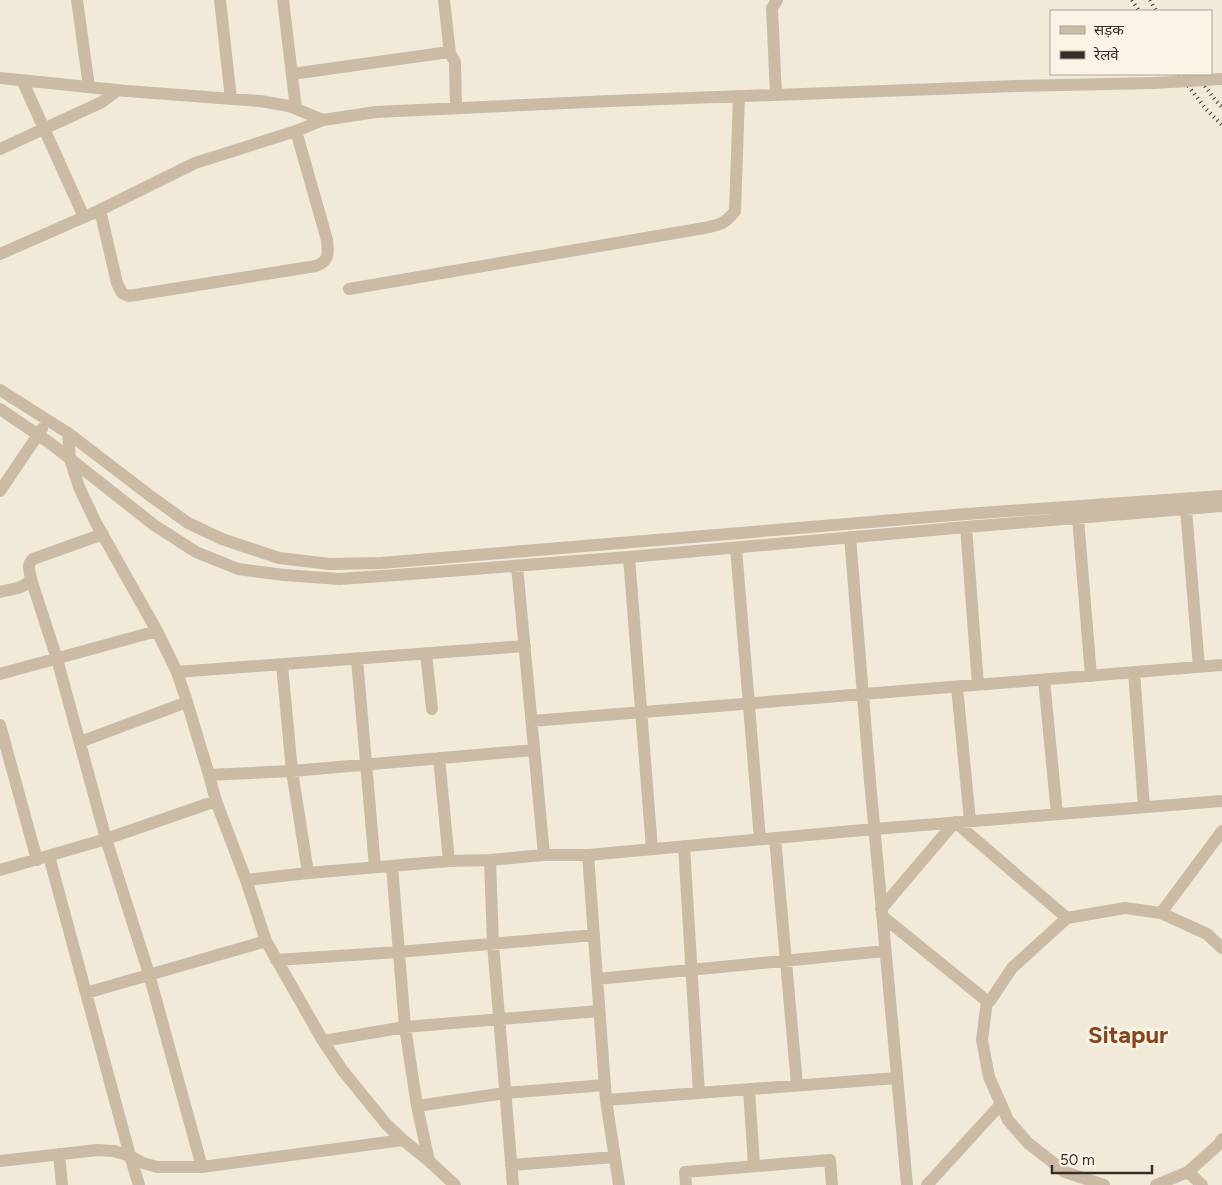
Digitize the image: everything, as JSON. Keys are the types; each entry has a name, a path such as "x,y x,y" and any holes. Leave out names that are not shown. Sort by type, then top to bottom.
{"street":[{"path":"77,0 89,87"},
{"path":"220,0 231,99"},
{"path":"283,0 296,109"},
{"path":"444,0 450,53 455,62 456,108"},
{"path":"776,95 772,8 777,0"},
{"path":"292,74 450,53"},
{"path":"0,78 118,90 260,101 289,106 323,120"},
{"path":"0,254 100,210 195,163 296,131 323,120 376,112 739,96 1154,83 1222,78"},
{"path":"22,80 84,217"},
{"path":"0,149 102,102 118,90"},
{"path":"349,289 722,224 729,220 735,211 739,96"},
{"path":"100,210 117,283 122,292 129,296 316,266 324,263 328,256 327,240 296,131"},
{"path":"0,390 68,433 148,495 188,522 222,539 279,558 330,564 381,563 956,515 1222,496"},
{"path":"0,409 70,459 154,525 196,552 238,569 284,575 339,579 517,566 1222,506"},
{"path":"0,491 48,421"},
{"path":"68,433 70,459 79,487 177,672 216,801 246,880 266,941 323,1041 343,1071 387,1125 455,1185"},
{"path":"1186,509 1199,667"},
{"path":"1078,518 1091,676"},
{"path":"966,527 978,685"},
{"path":"103,534 33,559 29,567 31,579 57,658 106,839 149,974 202,1167"},
{"path":"850,537 906,1185"},
{"path":"736,548 760,839"},
{"path":"629,557 652,849"},
{"path":"517,566 544,855"},
{"path":"0,592 20,588 31,579"},
{"path":"0,674 157,632"},
{"path":"177,672 524,646"},
{"path":"426,654 432,709"},
{"path":"357,659 375,868"},
{"path":"282,665 292,770 308,873"},
{"path":"532,722 1222,665"},
{"path":"1134,672 1144,807"},
{"path":"1044,680 1056,814"},
{"path":"957,687 970,821"},
{"path":"80,742 187,702"},
{"path":"0,725 86,993 139,1185"},
{"path":"209,775 534,750"},
{"path":"439,758 449,861"},
{"path":"0,870 106,839 216,801"},
{"path":"246,880 449,861 490,860 544,855 588,855 955,822 1222,801"},
{"path":"882,912 955,822"},
{"path":"955,822 1067,918"},
{"path":"1161,913 1222,831"},
{"path":"774,838 797,1085"},
{"path":"684,846 699,1093"},
{"path":"588,855 606,1100 619,1185"},
{"path":"490,860 493,944 513,1185"},
{"path":"392,866 405,1027 417,1106 429,1161"},
{"path":"987,1001 990,1001 1012,968 1067,918 1125,908 1161,913 1207,934 1222,948"},
{"path":"882,912 987,1001"},
{"path":"276,960 398,952 594,935"},
{"path":"86,993 266,941"},
{"path":"597,980 885,951"},
{"path":"987,1001 982,1040 989,1077 1008,1120 1028,1143 1065,1172 1085,1182 1104,1185"},
{"path":"323,1041 405,1027 600,1011"},
{"path":"606,1100 897,1078"},
{"path":"417,1106 505,1093 605,1085"},
{"path":"749,1089 754,1166"},
{"path":"927,1185 1001,1104"},
{"path":"1156,1185 1188,1172 1222,1139"},
{"path":"0,1161 97,1150 114,1151 157,1167 202,1167 403,1140"},
{"path":"59,1154 62,1185"},
{"path":"511,1165 615,1157"},
{"path":"686,1185 685,1172 830,1160 832,1185"},
{"path":"1188,1172 1202,1185"}],"railway":[{"path":"1132,0 1138,10"},
{"path":"1150,0 1155,10"},
{"path":"1180,75 1206,109 1222,125"},
{"path":"1197,75 1222,107"}],"district":[{"name":"Sitapur","path":"1128,1034"}]}
